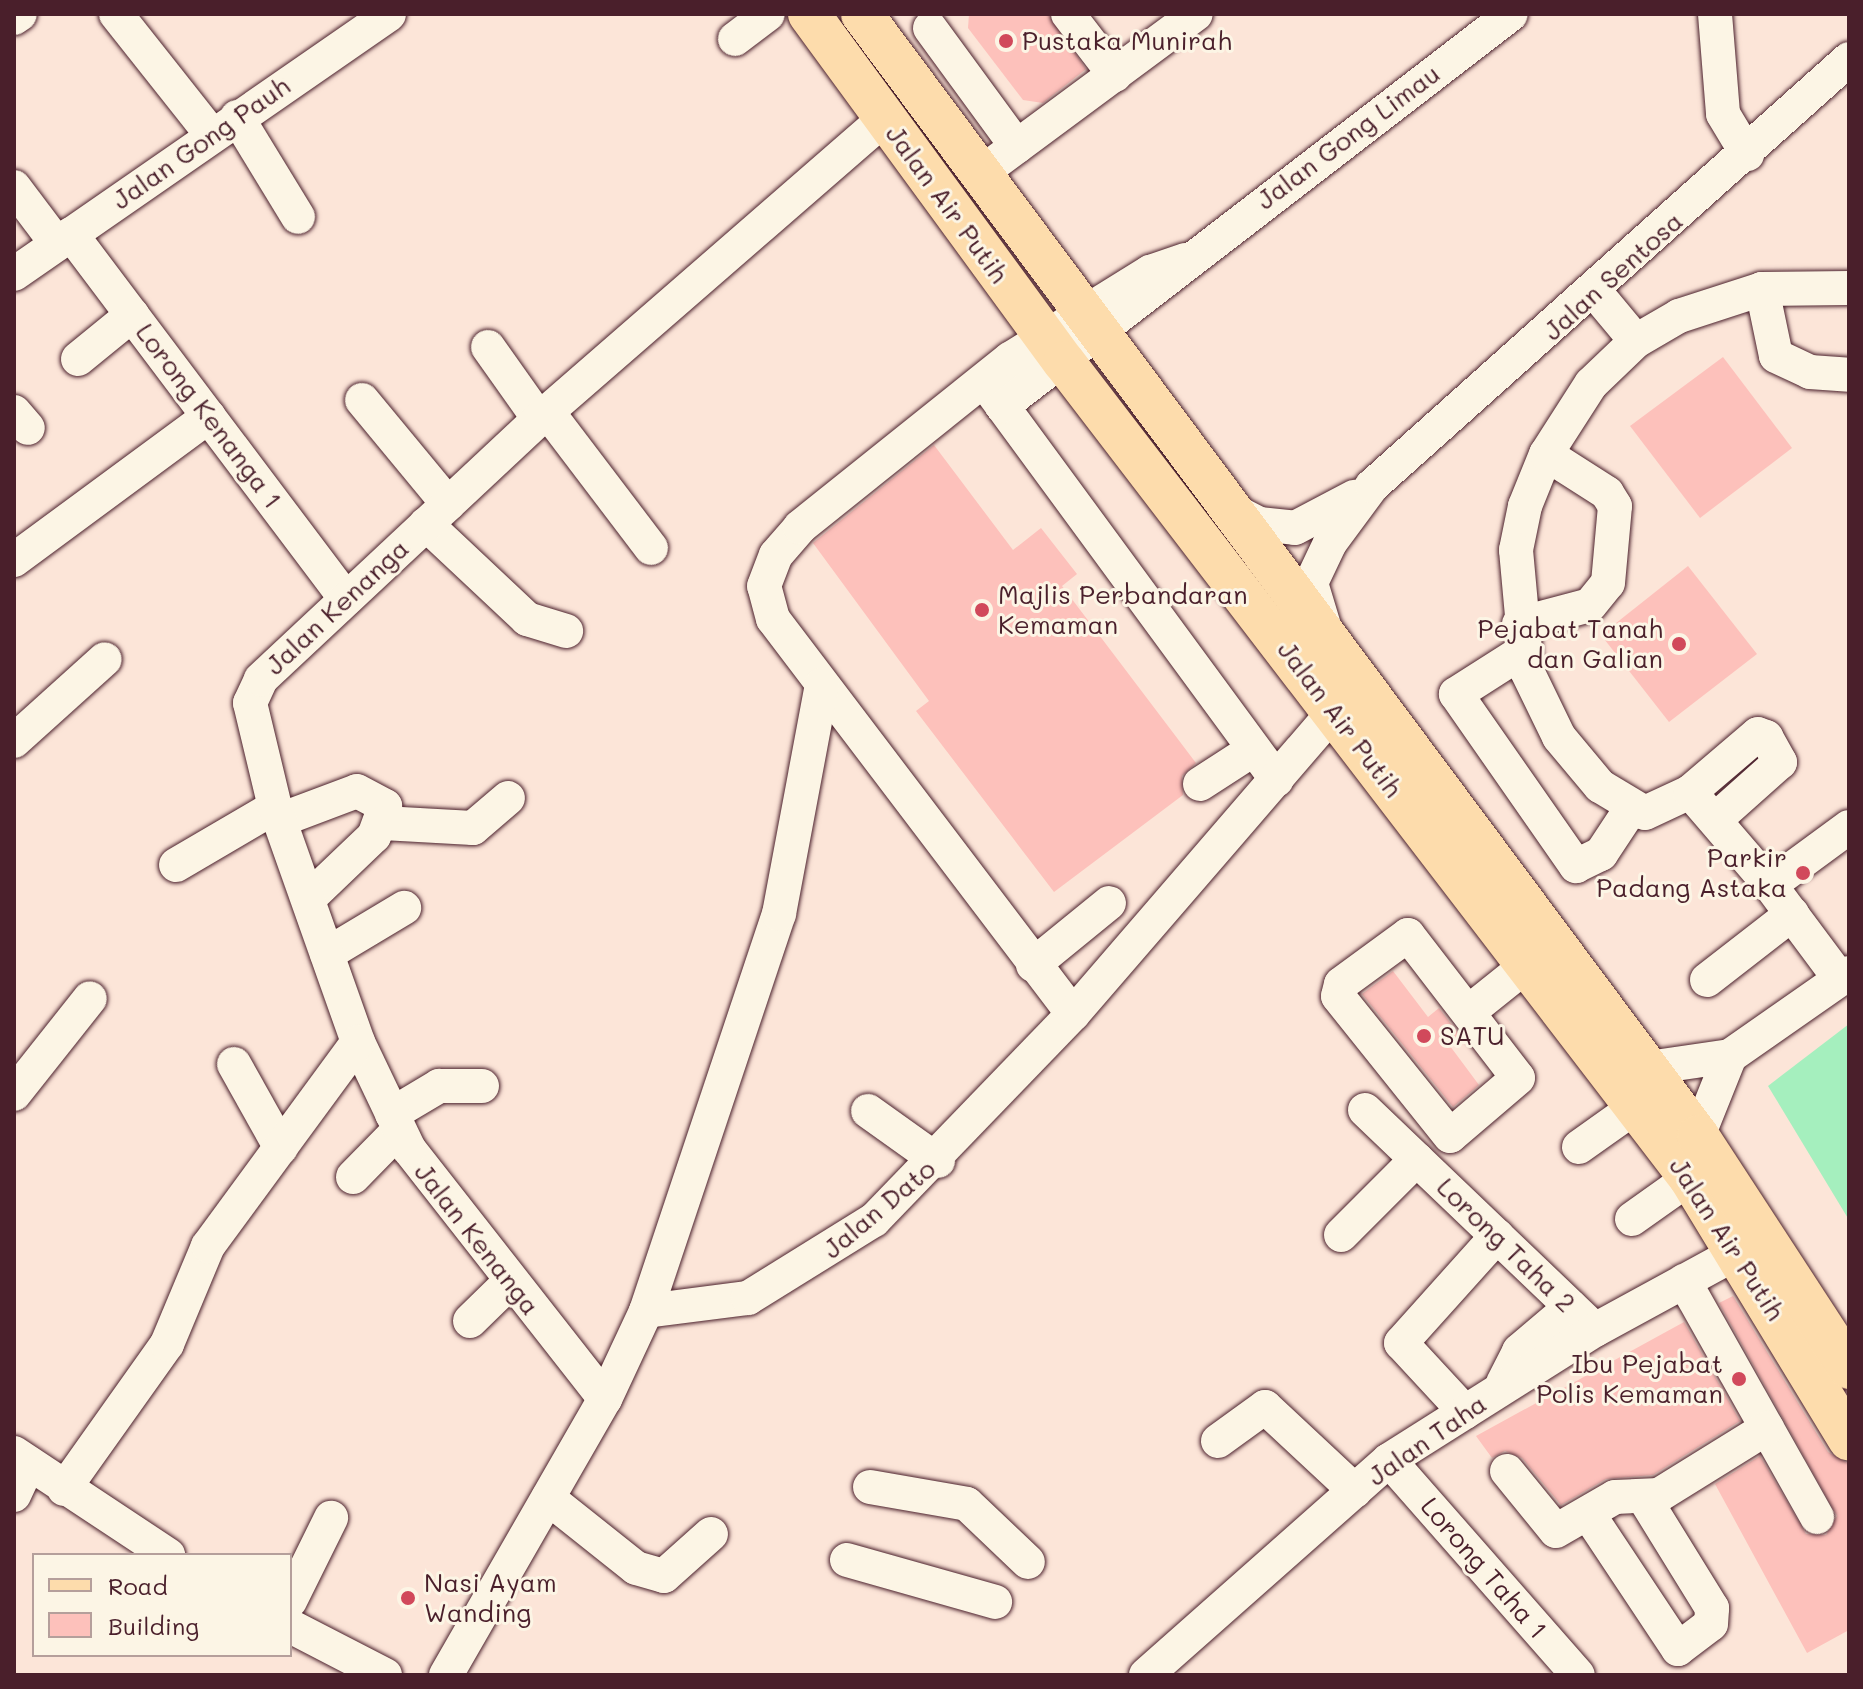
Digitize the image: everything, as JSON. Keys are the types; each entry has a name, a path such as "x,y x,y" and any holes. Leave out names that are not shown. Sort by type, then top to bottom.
{"main road":[{"name":"Jalan Air Putih","path":"809,14 1054,350 1335,710 1526,966 1643,1087 1698,1136 1849,1368"},
{"name":"Jalan Air Putih","path":"862,14 1330,641 1643,1087 1690,1178 1740,1251 1849,1440"}],"street":[{"path":"14,18 20,14"},
{"path":"116,14 224,126 298,217"},
{"name":"Jalan Gong Pauh","path":"14,274 389,14"},
{"path":"735,39 768,14"},
{"path":"1068,14 1115,75"},
{"path":"981,173 1196,14"},
{"name":"Jalan Gong Limau","path":"1073,1014 822,685 765,604 776,555 800,527 1185,260 1511,14"},
{"path":"1715,14 1723,114 1747,154"},
{"path":"893,54 939,21 1017,147"},
{"name":"Jalan Sentosa","path":"1372,486 1596,293 1747,154 1844,73"},
{"name":"Jalan Kenanga","path":"605,1399 433,1188 396,1122 358,1042 277,814 252,718 253,690 543,415 884,119"},
{"name":"Lorong Kenanga 1","path":"14,187 132,315 346,599"},
{"path":"1716,819 1780,762 1766,737 1758,734 1690,792 1645,813 1630,810 1559,737 1527,671 1516,550 1546,454 1591,384 1636,341 1679,316 1762,289 1849,288"},
{"path":"1762,289 1776,356 1810,372 1849,375"},
{"path":"1596,293 1636,341"},
{"path":"78,359 132,315"},
{"path":"488,347 651,548"},
{"path":"993,393 1277,780"},
{"path":"362,400 437,514 527,619 566,631"},
{"path":"14,560 209,416"},
{"path":"1546,454 1607,493 1615,506 1608,583 1590,605 1522,637 1456,694 1576,866 1601,854 1630,810"},
{"path":"1227,507 1259,524 1295,528 1372,486"},
{"path":"1330,641 1311,583 1330,543 1372,486"},
{"path":"14,741 105,659"},
{"path":"446,1675 605,1399 646,1311 779,914 822,685"},
{"name":"Jalan Dato","path":"646,1311 748,1298 784,1281 874,1220 938,1161 1073,1014 1335,710"},
{"path":"1200,784 1254,749"},
{"path":"176,865 277,814 357,791 381,797 383,823"},
{"path":"1579,1147 1643,1087 1730,1056 1845,976 1716,819 1690,792"},
{"path":"308,899 383,823 473,828 508,798"},
{"path":"1770,885 1849,827"},
{"path":"1033,965 1109,903"},
{"path":"327,954 404,908"},
{"path":"1707,980 1792,914"},
{"path":"1408,935 1471,1010 1518,1078 1450,1136 1338,989 1408,935"},
{"path":"1471,1010 1526,966"},
{"path":"14,1094 90,998"},
{"path":"64,1489 167,1344 203,1255 358,1042"},
{"path":"1698,1136 1730,1056"},
{"path":"234,1064 281,1148"},
{"path":"261,1113 336,1072"},
{"path":"353,1177 396,1122 439,1086 482,1086"},
{"name":"Lorong Taha 2","path":"1365,1110 1595,1330"},
{"path":"868,1111 938,1161"},
{"name":"Lorong Taha 2","path":"1341,1235 1417,1159"},
{"path":"1632,1219 1690,1178"},
{"path":"1465,1412 1401,1343 1497,1236"},
{"name":"Jalan Taha","path":"1152,1673 1389,1460 1595,1330 1740,1251"},
{"path":"1684,1281 1817,1517"},
{"path":"470,1321 509,1283"},
{"path":"1500,1390 1519,1351 1571,1307"},
{"path":"1218,1441 1265,1407 1355,1491"},
{"path":"1507,1471 1548,1527 1566,1529 1615,1497 1644,1498 1767,1428"},
{"path":"14,1495 21,1458 165,1553"},
{"name":"Lorong Taha 1","path":"1389,1460 1578,1675"},
{"path":"870,1487 967,1504 1028,1562"},
{"path":"548,1498 636,1568 664,1576 711,1534"},
{"path":"1589,1515 1678,1649 1711,1624 1712,1608 1644,1498"},
{"path":"292,1597 331,1518"},
{"path":"847,1560 995,1602"},
{"path":"292,1627 385,1675"}],"green space":[{"path":"1849,1024 1849,1220 1768,1086"}],"building":[{"path":"969,14 1048,14 1086,69 1043,103 1023,100 968,28"},
{"path":"1723,357 1792,448 1700,518 1630,426"},
{"path":"934,445 1013,550 1041,528 1077,574 1062,586 1196,763 1182,776 1183,795 1054,892 916,711 929,701 813,543"},
{"name":"Pejabat Tanah dan Galian","path":"1688,566 1757,654 1669,722 1601,635"},
{"name":"SATU","path":"1393,971 1428,1017 1439,1008 1461,1037 1450,1046 1479,1085 1453,1107 1362,994"},
{"path":"1733,1296 1828,1452 1849,1464 1849,1630 1807,1653 1715,1484 1760,1456 1806,1534 1826,1535 1837,1516 1719,1303"},
{"path":"1684,1322 1740,1421 1653,1475 1606,1479 1561,1505 1522,1458 1505,1451 1492,1458 1476,1436"}],"place":[{"name":"Pustaka Munirah","path":"1006,41"},
{"name":"Majlis Perbandaran Kemaman","path":"982,610"},
{"name":"Pejabat Tanah dan Galian","path":"1679,644"},
{"name":"Parkir Padang Astaka","path":"1803,873"},
{"name":"SATU","path":"1424,1036"},
{"name":"Ibu Pejabat Polis Kemaman","path":"1739,1379"},
{"name":"Nasi Ayam Wanding","path":"408,1598"}]}
